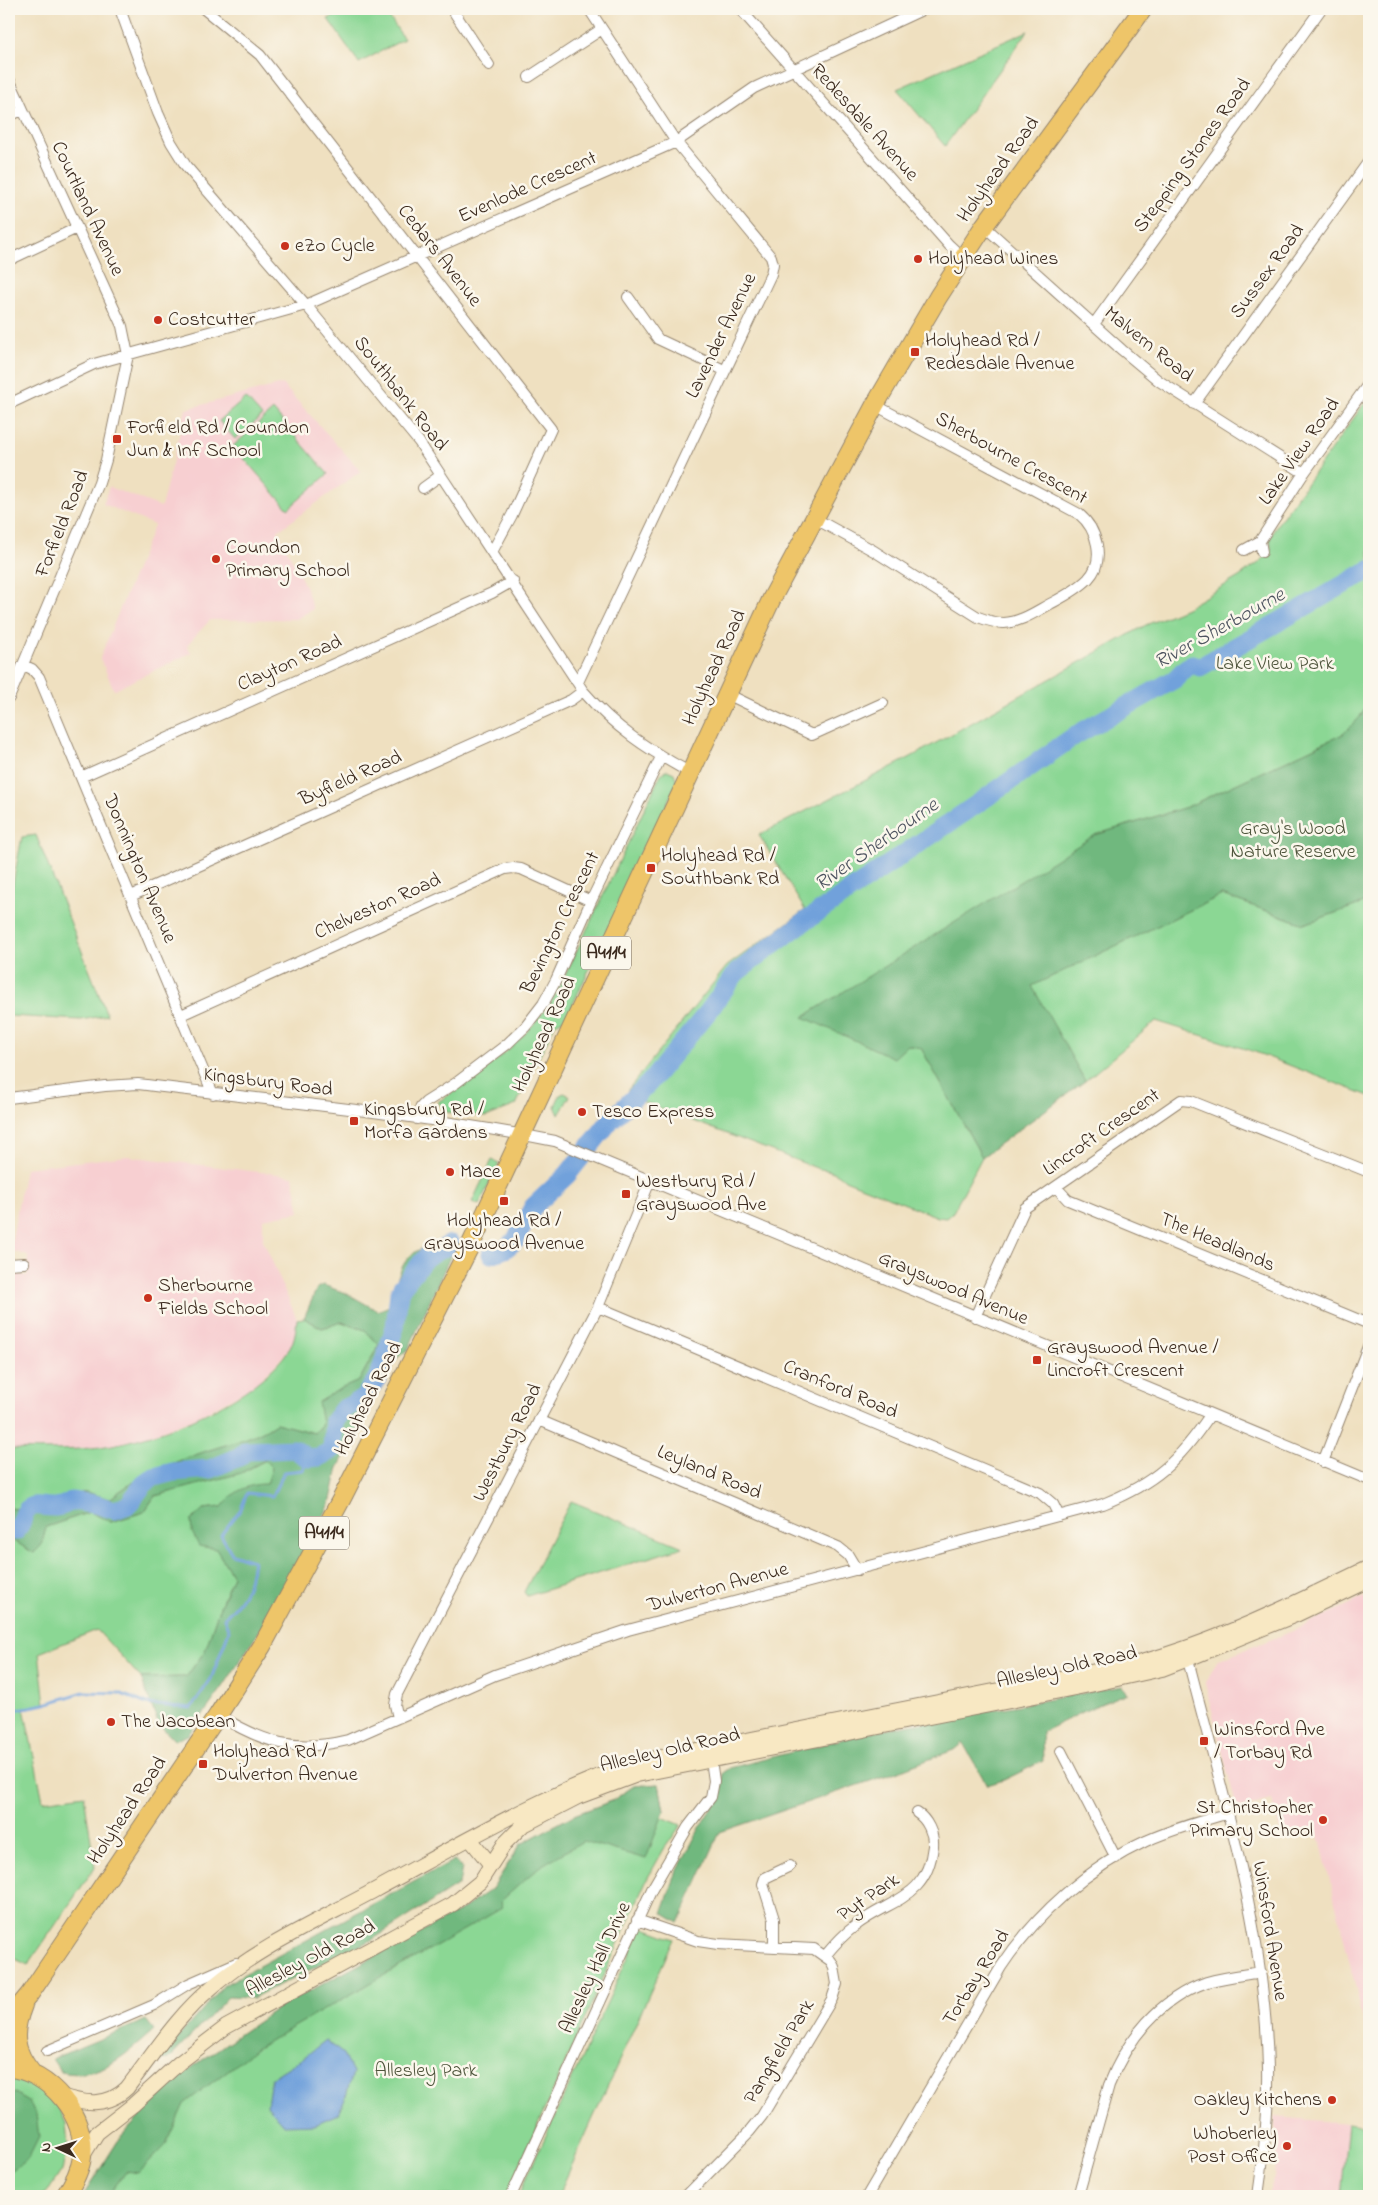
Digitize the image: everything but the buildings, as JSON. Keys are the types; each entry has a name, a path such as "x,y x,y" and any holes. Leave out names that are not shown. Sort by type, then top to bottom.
{"highway":[{"name":"Holyhead Road","path":"9,2019 25,2000 218,1715 262,1646 294,1588 463,1262 772,598 875,405 933,305 984,226 1142,9"},
{"name":"Holyhead Road","path":"25,2000 16,2028 16,2046 21,2059 32,2073"},
{"path":"9,2068 32,2073 61,2096 78,2126 82,2143 82,2157 78,2172 65,2196"}],"main road":[{"name":"Allesley Old Road","path":"61,2096 75,2101 94,2103 111,2100 121,2094 128,2088 169,2032 191,2007 212,1987 260,1953 470,1839 591,1778 636,1762 935,1709 1125,1678 1162,1668 1243,1626 1369,1567"},
{"name":"Allesley Old Road","path":"1186,1654 1298,1614 1369,1580"},
{"name":"Allesley Old Road","path":"82,2157 97,2133 133,2105 179,2063 226,2027 454,1904 480,1882 505,1844 522,1826 578,1797 637,1776 935,1709"},
{"path":"470,1839 492,1864"}],"street":[{"name":"Southbank Road","path":"120,9 158,113 171,142 199,184 306,305 419,442 513,581 580,686 615,725 661,757 690,772"},
{"name":"Cedars Avenue","path":"204,9 260,55 551,429 512,515 492,552"},
{"path":"452,9 488,65"},
{"name":"Lavender Avenue","path":"580,686 724,370 772,272 773,264 771,258 676,142 589,9"},
{"name":"Redesdale Avenue","path":"740,9 949,245 963,258"},
{"name":"Stepping Stones Road","path":"1094,324 1320,9"},
{"name":"Evenlode Crescent","path":"9,404 94,364 306,305 676,142 754,88 920,10"},
{"path":"529,77 602,29"},
{"name":"Courtland Avenue","path":"9,79 122,326 128,355"},
{"path":"9,116 22,110"},
{"name":"Sussex Road","path":"1194,404 1369,161"},
{"name":"Malvern Road","path":"984,226 1159,381 1304,473"},
{"path":"9,260 77,228"},
{"path":"628,297 658,339 724,370"},
{"name":"Forfield Road","path":"9,698 99,483 106,460 128,355"},
{"name":"Lake View Road","path":"1244,550 1260,541 1304,473 1369,383"},
{"name":"Sherbourne Crescent","path":"814,518 874,551 978,617 995,622 1012,622 1031,615 1078,588 1090,577 1096,561 1097,545 1091,526 1080,514 875,405"},
{"path":"423,488 441,475"},
{"path":"1260,541 1262,552"},
{"name":"Clayton Road","path":"81,776 492,593 513,581"},
{"name":"Donnington Avenue","path":"23,665 32,669 39,677 181,1015 212,1094"},
{"name":"Byfield Road","path":"131,896 563,703 580,686"},
{"path":"727,694 812,735 883,702"},
{"name":"Bevington Crescent","path":"416,1119 421,1107 426,1102 488,1060 526,1026 543,1004 661,757"},
{"name":"Chelveston Road","path":"181,1015 505,869 521,869 591,901"},
{"name":"Kingsbury Road","path":"9,1098 126,1084 416,1119 523,1134"},
{"name":"Lincroft Crescent","path":"975,1317 1025,1208 1181,1100 1191,1101 1369,1172"},
{"name":"Grayswood Avenue","path":"523,1134 556,1142 593,1157 1369,1480"},
{"name":"Westbury Road","path":"398,1718 395,1706 397,1694 598,1307 650,1181"},
{"name":"The Headlands","path":"1056,1187 1068,1200 1369,1324"},
{"path":"9,1264 24,1264"},
{"name":"Cranford Road","path":"598,1307 1040,1493 1053,1504 1059,1516"},
{"path":"1323,1462 1369,1344"},
{"name":"Dulverton Avenue","path":"218,1715 259,1738 298,1747 321,1746 348,1740 495,1675 571,1648 677,1616 1103,1504 1145,1484 1163,1472 1191,1443 1210,1415"},
{"name":"Leyland Road","path":"539,1420 838,1547 848,1555 857,1570"},
{"name":"Winsford Avenue","path":"1186,1654 1246,1881 1261,1972 1268,2070 1267,2111 1258,2196"},
{"path":"1061,1751 1116,1858"},
{"name":"Allesley Hall Drive","path":"511,2196 638,1920 672,1852 711,1797 714,1781 710,1760"},
{"name":"Pyt Park","path":"825,1956 855,1925 909,1893 925,1876 932,1858 934,1840 924,1819 917,1813"},
{"name":"Torbay Road","path":"867,2196 1012,1951 1055,1903 1086,1878 1116,1858 1160,1835 1229,1813"},
{"path":"774,1946 774,1919 763,1884 765,1878 790,1866"},
{"path":"638,1920 698,1941 718,1944 808,1948 825,1956"},
{"name":"Allesley Old Road","path":"47,2051 154,2005 188,1984 260,1953"},
{"name":"Pangfield Park","path":"686,2196 735,2148 762,2116 832,1999 837,1984 837,1975 831,1961 825,1956"},
{"path":"1078,2196 1109,2085 1132,2039 1164,2006 1190,1990 1210,1982 1261,1972"}],"shaded area":[{"name":"Coundon Primary School","path":"282,384 361,471 278,531 306,588 313,609 296,619 210,620 187,645 191,653 114,690 100,658 154,525 103,504 109,487 161,507 186,409"},
{"name":"Sherbourne Fields School","path":"127,1156 293,1176 300,1212 263,1219 263,1240 297,1319 296,1334 290,1348 252,1387 197,1417 143,1438 102,1447 59,1451 9,1449 9,1273 27,1276 28,1256 10,1250 25,1168"},
{"name":"St Christopher Primary School","path":"1369,1595 1369,2043 1318,1831 1283,1841 1272,1800 1237,1809 1205,1684 1217,1661 1295,1630"},
{"path":"1275,2117 1348,2123 1341,2196 1267,2196 1275,2177 1277,2150 1274,2140"}],"green space":[{"path":"350,9 384,9 404,39 359,63 328,19"},
{"path":"1028,31 945,146 897,89"},
{"name":"Lake View Park","path":"1369,397 1369,700 1360,717 1343,734 1187,807 1095,835 908,1045 921,1048 982,1157 953,1212 946,1218 938,1217 845,1180 833,1172 819,1169 641,1101 627,1091 727,966 805,910 759,835 911,757 1146,625 1186,608 1239,577 1260,562 1271,550 1270,538 1276,526"},
{"path":"246,398 262,416 235,439 219,421"},
{"path":"273,410 328,474 288,509 233,446"},
{"name":"Gray's Wood Nature Reserve","path":"1369,700 1369,901 1304,924 1222,895 1032,986 1085,1081 982,1157 921,1048 908,1045 894,1058 803,1017 1095,835 1187,807 1343,734 1360,717"},
{"path":"667,770 674,773 677,782 566,1019 555,1024 516,1105 486,1117 446,1112 438,1102 504,1054 532,1026 557,992 661,774"},
{"path":"36,835 107,1015 81,1020 9,1016 9,904 22,837"},
{"path":"1222,895 1304,924 1369,901 1369,1096 1255,1052 1156,1021 1085,1081 1031,986"},
{"path":"564,1093 570,1096 559,1115 555,1106 560,1095"},
{"path":"492,1160 499,1163 479,1205 472,1202"},
{"path":"447,1240 450,1257 408,1350 398,1357 370,1405 338,1468 330,1504 279,1601 223,1687 188,1735 174,1740 158,1723 141,1678 186,1677 205,1651 219,1609 233,1576 216,1549 199,1546 192,1532 191,1521 203,1509 222,1507 236,1493 247,1487 267,1484 272,1468 265,1460 241,1473 155,1496 144,1512 111,1522 90,1512 46,1527 41,1546 34,1553 9,1538 9,1507 14,1509 86,1492 110,1499 119,1491 152,1472 187,1458 248,1438 276,1423 314,1433 322,1424 318,1402 338,1390 359,1381 379,1345 365,1330 342,1322 322,1328 304,1318 317,1288 323,1285 348,1294 378,1311 389,1306 397,1280 406,1261 420,1249"},
{"path":"304,1318 322,1328 342,1322 365,1330 379,1344 359,1381 338,1390 322,1424 314,1433 276,1423 248,1438 198,1454 152,1473 119,1491 110,1499 86,1492 14,1509 9,1507 9,1449 66,1450 124,1443 177,1426 205,1414 255,1384 275,1367 292,1345 297,1319"},
{"path":"266,1460 272,1468 267,1485 222,1507 203,1509 216,1549 233,1576 219,1609 205,1651 186,1677 141,1678 97,1630 39,1653 45,1704 24,1708 43,1801 84,1795 95,1867 28,1965 9,1956 9,1538 34,1553 41,1546 46,1527 90,1512 111,1522 144,1512 155,1496 241,1473"},
{"path":"571,1501 683,1547 527,1596 524,1592"},
{"path":"1122,1686 1128,1693 1093,1707 1042,1732 1043,1761 1004,1780 987,1785 963,1743 956,1749 888,1775 720,1832 679,1923 662,1913 677,1871 704,1820 722,1792 723,1773 730,1768 863,1734"},
{"name":"Allesley Park","path":"659,1784 664,1811 662,1817 681,1825 664,1849 646,1881 506,2196 83,2196 118,2141 143,2113 191,2068 276,2009 460,1911 492,1889 521,1844 574,1815 612,1801 634,1786"},
{"path":"659,1784 664,1811 646,1859 583,1841 539,1867 501,1901 502,1908 257,2048 184,2104 166,2144 138,2173 126,2171 108,2196 83,2196 118,2141 143,2113 191,2068 276,2009 460,1911 492,1889 521,1844 574,1815 612,1801 634,1786"},
{"path":"454,1860 462,1868 459,1884 372,1940 252,1998 228,1997 169,2059 158,2060 224,1985"},
{"path":"642,1927 674,1939 558,2196 518,2196"},
{"path":"146,2020 154,2030 123,2056 100,2069 75,2074 61,2072 52,2059"},
{"path":"9,2072 18,2073 56,2101 66,2123 68,2147 62,2170 49,2190 41,2196 9,2196"},
{"path":"15,2093 29,2101 36,2115 39,2137 28,2159 9,2172 9,2096"},
{"path":"1348,2123 1369,2126 1362,2196 1341,2196"}],"water":[{"path":"326,2040 343,2054 353,2073 338,2114 315,2124 284,2125 267,2105 271,2078 303,2058"}],"waterway":[{"name":"River Sherbourne","path":"491,1254 505,1249 515,1241 533,1207 567,1175 610,1121 649,1083 708,1012 736,973 801,924 1076,735 1175,679 1193,664 1200,667 1369,570"},
{"name":"River Sherbourne","path":"9,1530 16,1531 25,1512 33,1506 59,1507 71,1501 95,1504 115,1510 128,1505 144,1484 154,1477 173,1472 210,1469 239,1457 246,1451 294,1449 308,1458 319,1457 332,1450 334,1421 343,1409 363,1399 379,1376 395,1327 399,1293 402,1287 426,1257 451,1244"},
{"path":"9,1711 45,1704 84,1692 119,1693 147,1704 191,1708 211,1679 229,1631 224,1618 237,1605 245,1592 253,1561 232,1554 221,1535 241,1509 247,1493 272,1496 284,1472 303,1470 308,1458"}],"place":[{"name":"eZo Cycle","path":"285,246"},
{"name":"Holyhead Wines","path":"918,259"},
{"name":"Costcutter","path":"158,320"},
{"name":"Holyhead Rd / Redesdale Avenue","path":"915,352"},
{"name":"Forfield Rd / Coundon Jun & Inf School","path":"117,439"},
{"name":"Coundon Primary School","path":"216,559"},
{"name":"Holyhead Rd / Southbank Rd","path":"651,868"},
{"name":"Tesco Express","path":"582,1112"},
{"name":"Kingsbury Rd / Morfa Gardens","path":"354,1121"},
{"name":"Mace","path":"450,1172"},
{"name":"Westbury Rd / Grayswood Ave","path":"626,1194"},
{"name":"Holyhead Rd / Grayswood Avenue","path":"504,1201"},
{"name":"Sherbourne Fields School","path":"148,1298"},
{"name":"Grayswood Avenue / Lincroft Crescent","path":"1037,1360"},
{"name":"The Jacobean","path":"111,1722"},
{"name":"Winsford Ave / Torbay Rd","path":"1204,1741"},
{"name":"Holyhead Rd / Dulverton Avenue","path":"203,1764"},
{"name":"St Christopher Primary School","path":"1323,1820"},
{"name":"Oakley Kitchens","path":"1332,2100"},
{"name":"Whoberley Post Office","path":"1287,2146"}]}
